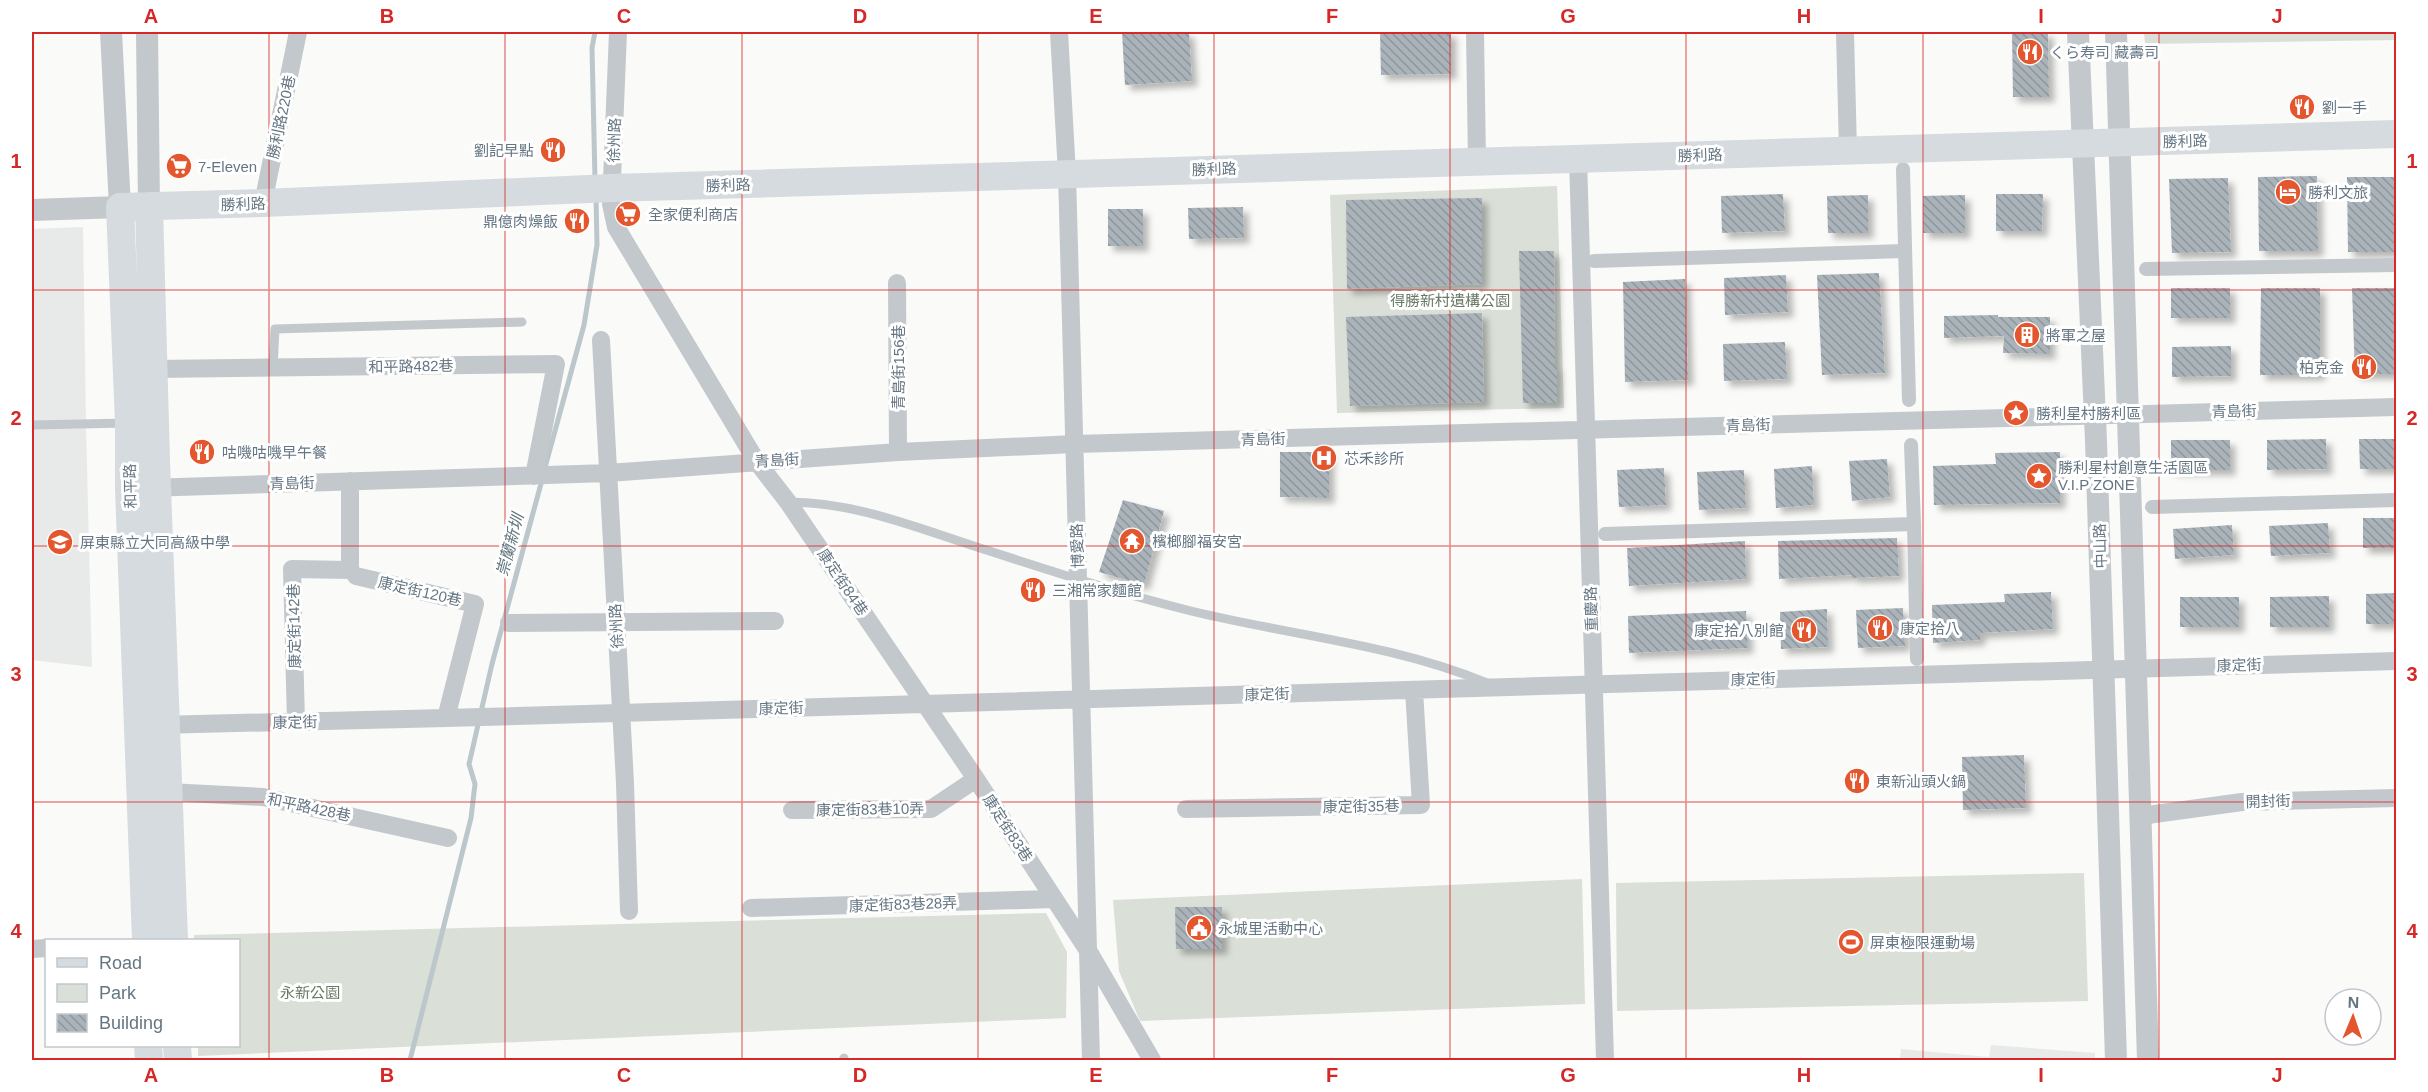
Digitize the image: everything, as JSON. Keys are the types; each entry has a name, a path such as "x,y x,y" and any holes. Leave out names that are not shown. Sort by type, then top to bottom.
{"main road":[{"name":"勝利路","path":"120,207 601,188 2397,134"},
{"name":"和平路","path":"146,939 138,726 143,488 153,369 149,206"},
{"name":"和平路","path":"120,207 129,423 143,488 166,725 173,929"}],"street":[{"name":"和平路","path":"111,32 120,207"},
{"name":"和平路","path":"147,32 149,206"},
{"name":"勝利路220巷","path":"263,203 298,32"},
{"name":"徐州路","path":"618,32 601,188 611,204 616,227 757,462"},
{"name":"博愛路","path":"1059,32 1067,174 1091,1060"},
{"path":"1475,32 1477,161"},
{"path":"1845,32 1848,151"},
{"name":"中山路","path":"2078,32 2081,143 2095,415 2116,1060"},
{"path":"2116,32 2148,1060"},
{"name":"重慶路","path":"1578,158 1605,1060"},
{"path":"1903,169 1910,400"},
{"name":"勝利路","path":"32,210 120,207"},
{"path":"1594,261 1904,251"},
{"path":"2146,269 2397,265"},
{"name":"青島街156巷","path":"897,283 898,452"},
{"name":"徐州路","path":"601,340 629,911"},
{"name":"和平路482巷","path":"153,369 556,364 534,476"},
{"name":"青島街","path":"143,488 608,473 898,452 1075,444 2397,406"},
{"path":"1911,445 1917,659"},
{"name":"康定街84巷","path":"757,462 788,502 926,704"},
{"name":"康定街142巷","path":"296,722 292,569 350,570 350,481"},
{"path":"2152,507 2397,500"},
{"path":"1605,534 1914,524"},
{"name":"康定街120巷","path":"356,576 475,604 446,718"},
{"path":"510,622 775,621"},
{"name":"康定街","path":"138,726 2397,661"},
{"name":"康定街35巷","path":"1185,809 1421,805 1414,690"},
{"name":"康定街83巷","path":"926,704 1089,952 1152,1060"},
{"name":"康定街83巷10弄","path":"792,810 931,808 976,779"},
{"name":"和平路428巷","path":"168,792 263,797 448,838"},
{"name":"開封街","path":"2140,816 2242,802 2397,798"},
{"path":"145,899 173,929 152,939"},
{"name":"康定街83巷28弄","path":"751,908 1054,899"}],"lane":[{"path":"273,368 274,329 522,322"},
{"path":"32,425 129,423"},
{"path":"788,502 822,503 857,508 1078,580 1192,611 1299,632 1454,669 1497,687"}],"shaded area":[{"name":"屏東縣立大同高級中學","path":"83,227 92,667 32,660 32,229"},
{"path":"1991,1045 2095,1053 2095,1060 1900,1060 1901,1049 1989,1057"}],"green space":[{"path":"2144,32 2396,32 2396,40 2145,44"},
{"name":"得勝新村遺構公園","path":"1557,186 1564,408 1337,413 1330,195"},
{"name":"屏東極限運動場","path":"2084,873 2088,1001 1617,1011 1616,883"},
{"path":"1582,879 1585,1004 1140,1021 1119,971 1113,900"},
{"name":"永新公園","path":"1046,913 1067,952 1066,1018 198,1056 198,1047 240,1047 240,939 194,939 194,935"}],"building":[{"path":"1122,32 1189,32 1192,81 1125,85"},
{"path":"1380,32 1451,32 1451,74 1381,75"},
{"name":"くら寿司 藏壽司","path":"2012,32 2048,32 2049,97 2013,97"},
{"path":"2317,176 2318,251 2259,251 2258,177"},
{"path":"2347,177 2397,177 2397,252 2348,252"},
{"path":"2228,178 2231,252 2172,253 2169,179"},
{"path":"1783,194 1785,231 1722,233 1721,196"},
{"path":"1996,194 2043,194 2042,231 1996,231"},
{"path":"1868,195 1868,233 1828,233 1827,196"},
{"path":"1965,195 1965,233 1923,233 1923,196"},
{"path":"1482,198 1482,284 1347,289 1346,200"},
{"path":"1243,207 1244,238 1189,239 1188,208"},
{"path":"1108,209 1143,209 1143,246 1108,246"},
{"path":"1519,251 1554,251 1557,403 1523,403"},
{"path":"1879,273 1885,373 1822,375 1817,275"},
{"path":"1786,275 1788,312 1725,315 1724,278"},
{"path":"1685,279 1688,380 1625,382 1623,282"},
{"path":"2171,288 2230,288 2230,318 2171,318"},
{"path":"2261,288 2320,288 2320,375 2260,375"},
{"path":"2352,288 2397,288 2397,374 2355,374"},
{"path":"1482,313 1484,402 1350,406 1346,317"},
{"path":"1998,315 1998,317 2050,317 2050,354 2003,353 2004,336 1944,338 1944,316"},
{"path":"1785,342 1787,379 1724,381 1723,344"},
{"path":"2231,346 2231,376 2172,377 2172,347"},
{"path":"2326,439 2327,469 2267,470 2267,440"},
{"path":"2359,439 2397,439 2397,469 2360,469"},
{"path":"2171,440 2230,440 2230,470 2171,470"},
{"path":"1280,452 1329,452 1329,498 1280,497"},
{"path":"2060,452 2060,503 1934,505 1933,466 1996,464 1995,453"},
{"path":"1887,459 1890,497 1852,501 1849,461"},
{"path":"1812,466 1814,505 1776,508 1774,469"},
{"path":"1664,468 1666,505 1619,507 1617,470"},
{"path":"1744,470 1746,508 1699,510 1697,472"},
{"name":"檳榔腳福安宮","path":"1123,500 1164,511 1144,585 1099,572"},
{"path":"2363,518 2397,518 2397,548 2363,548"},
{"path":"2328,523 2330,553 2271,556 2269,526"},
{"path":"2232,525 2234,555 2175,559 2173,529"},
{"path":"1897,538 1899,576 1852,578 1852,575 1779,579 1778,541"},
{"path":"1745,541 1746,579 1629,586 1627,548"},
{"path":"2051,592 2053,629 1980,633 1980,640 1933,643 1932,605 2005,602 2004,594"},
{"path":"2397,593 2397,624 2366,624 2366,594"},
{"path":"2329,596 2329,627 2270,627 2270,597"},
{"path":"2180,597 2239,597 2239,627 2180,627"},
{"name":"康定拾八","path":"1903,608 1905,646 1858,648 1856,610"},
{"name":"康定拾八別館","path":"1827,609 1828,647 1781,649 1780,612"},
{"path":"1746,611 1748,648 1629,653 1628,616"},
{"path":"2024,755 2026,808 1963,810 1962,757"},
{"name":"永城里活動中心","path":"1175,907 1222,907 1222,949 1176,949"}],"waterway":[{"name":"崇蘭新圳","path":"595,32 592,48 595,180"},
{"name":"崇蘭新圳","path":"544,471 584,325 597,245 596,196"},
{"name":"崇蘭新圳","path":"410,1060 471,818 475,784 469,764 492,664 542,480"}],"place":[{"name":"くら寿司 藏壽司","path":"2030,52"},
{"name":"劉一手","path":"2302,107"},
{"name":"劉記早點","path":"553,150"},
{"name":"7-Eleven","path":"179,166"},
{"name":"勝利文旅","path":"2288,192"},
{"name":"全家便利商店","path":"628,214"},
{"name":"鼎億肉燥飯","path":"577,221"},
{"name":"將軍之屋","path":"2027,335"},
{"name":"柏克金","path":"2364,367"},
{"name":"勝利星村勝利區","path":"2016,413"},
{"name":"咕嘰咕嘰早午餐","path":"202,452"},
{"name":"芯禾診所","path":"1324,458"},
{"name":"勝利星村創意生活園區 V.I.P ZONE","path":"2039,476"},
{"name":"檳榔腳福安宮","path":"1132,541"},
{"name":"屏東縣立大同高級中學","path":"60,542"},
{"name":"三湘常家麵館","path":"1033,590"},
{"name":"康定拾八","path":"1880,628"},
{"name":"康定拾八別館","path":"1804,630"},
{"name":"東新汕頭火鍋","path":"1857,781"},
{"name":"永城里活動中心","path":"1199,928"},
{"name":"屏東極限運動場","path":"1851,942"}]}
